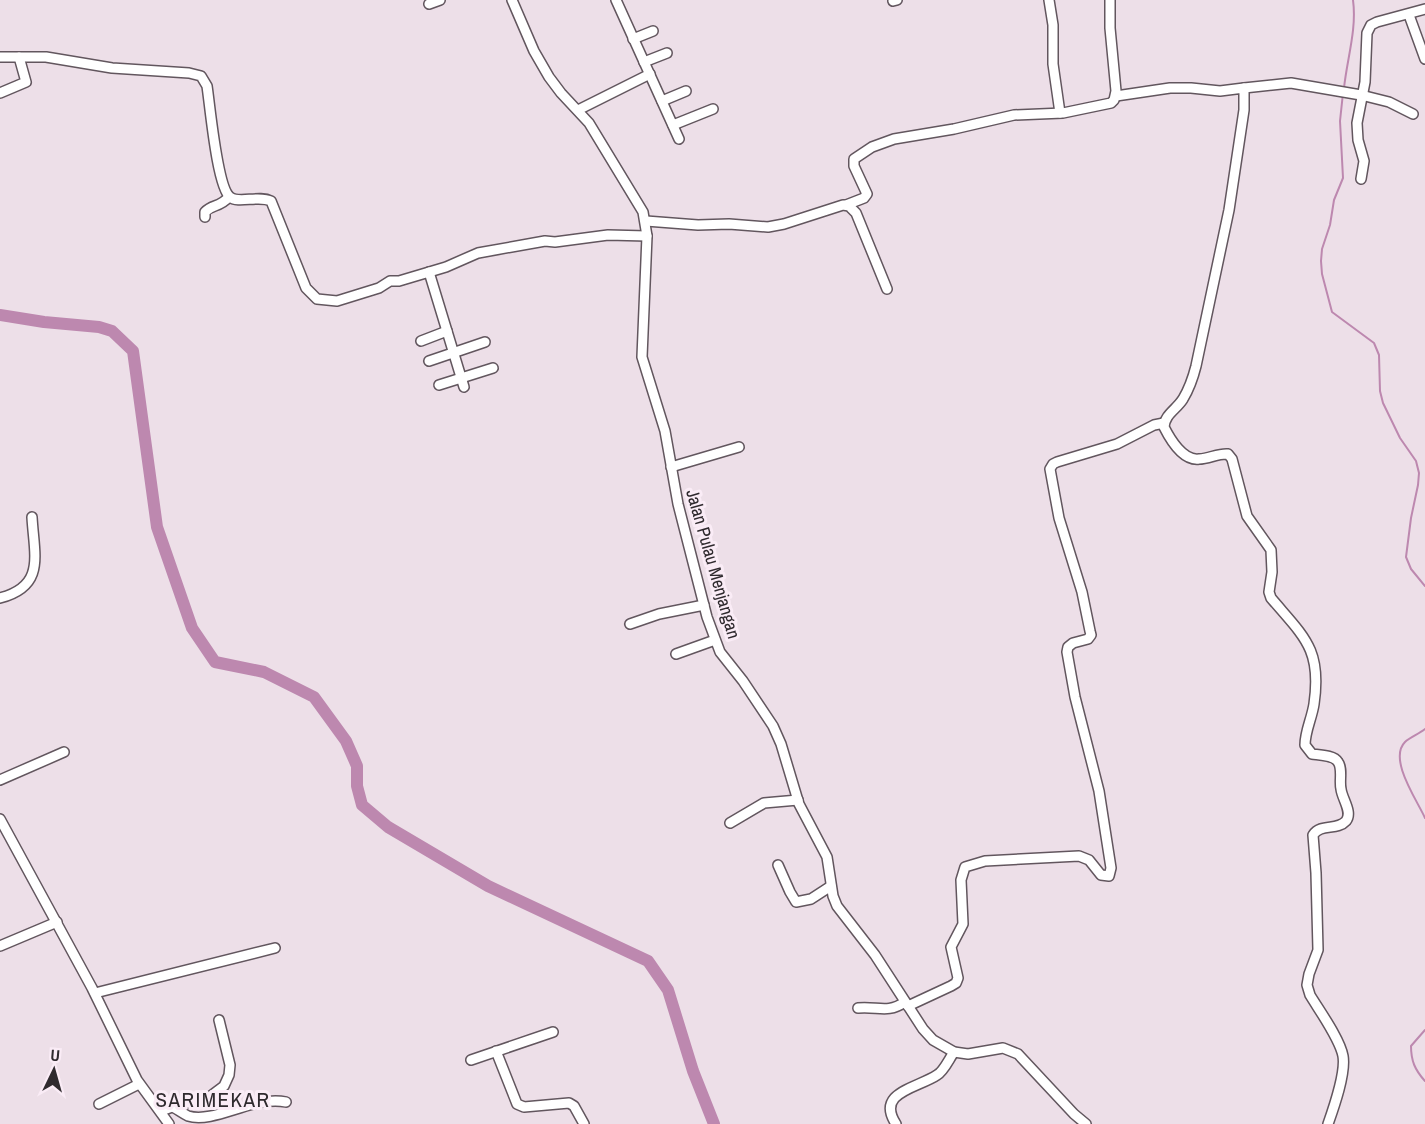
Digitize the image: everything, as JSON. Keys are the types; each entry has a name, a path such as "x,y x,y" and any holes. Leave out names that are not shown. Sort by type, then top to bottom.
{"street":[{"path":"429,4 440,0"},
{"path":"616,0 679,139"},
{"path":"1049,0 1053,25 1053,64 1060,113"},
{"path":"646,221 768,227 784,224 864,198 867,194 854,166 854,159 879,144 1014,115 1078,111 1111,103 1116,96 1110,0"},
{"name":"Jalan Pulau Menjangan","path":"516,1 539,61 555,86 589,123 640,205 646,221 642,357 665,431 678,504 715,640 773,726 798,800 824,849 837,906 875,956 923,1029 939,1044 954,1052"},
{"path":"1361,179 1364,161 1357,134 1361,95 1365,82 1369,28 1377,22 1425,9"},
{"path":"1409,15 1425,59"},
{"path":"633,39 653,31"},
{"path":"644,62 667,53"},
{"path":"0,57 46,57 103,67 189,73 201,76 207,86 220,175 229,197 237,200 264,198 271,201 303,282 317,299 337,301 379,288 387,282 429,272 478,253 541,241 555,242 608,235 647,236"},
{"path":"0,93 26,82 19,57"},
{"path":"578,110 650,74"},
{"path":"1116,96 1170,88 1220,91 1291,83 1389,102 1413,114"},
{"path":"1244,88 1244,110 1224,238 1196,366 1183,399 1167,416 1164,423 1167,433 1185,454 1199,459 1222,453 1228,454 1232,459 1247,516 1271,550 1272,572 1269,592 1271,598 1303,635 1313,654 1314,701 1305,744 1312,754 1331,757 1339,764 1341,791 1348,817 1337,826 1318,829 1313,835 1318,950 1307,985 1343,1058 1342,1073 1328,1124"},
{"path":"662,101 686,91"},
{"path":"673,125 713,109"},
{"path":"205,217 207,209 220,206 229,197"},
{"path":"846,205 852,207 856,213 887,289"},
{"path":"429,272 462,383"},
{"path":"421,340 447,331"},
{"path":"429,361 485,342"},
{"path":"439,385 462,383 493,368"},
{"path":"858,1008 883,1010 896,1007 956,983 958,978 951,947 963,924 961,880 965,867 985,861 1070,856 1089,860 1101,875 1109,876 1111,868 1098,791 1067,652 1068,647 1073,643 1088,639 1091,635 1082,592 1059,518 1050,469 1057,462 1117,444 1164,423"},
{"path":"671,468 739,447"},
{"path":"0,598 24,586 33,574 32,518"},
{"path":"630,624 659,614 704,605"},
{"path":"676,654 715,640"},
{"path":"0,780 64,752"},
{"path":"730,823 764,803 798,800"},
{"path":"0,819 95,993 139,1084 169,1124"},
{"path":"778,866 796,902 811,899 831,886"},
{"path":"0,946 57,922"},
{"path":"95,993 275,948"},
{"path":"161,1111 183,1103 204,1101 227,1081 230,1065 219,1020"},
{"path":"471,1060 553,1032"},
{"path":"896,1124 890,1105 895,1096 940,1073 954,1052 982,1053 994,1049 1010,1049 1018,1054 1086,1124"},
{"path":"496,1051 517,1104 524,1107 569,1102 574,1106 584,1124"},
{"path":"99,1104 139,1084"},
{"path":"171,1106 188,1116 201,1117 266,1101 286,1102"}],"waterway":[{"path":"1344,88 1353,33 1353,0"},
{"path":"1343,93 1340,121 1343,178 1334,200 1330,225 1322,249 1322,274 1332,312 1374,343 1379,355 1380,391 1383,403 1400,438 1416,461 1419,473 1418,485 1406,557 1411,569 1425,586"},
{"path":"0,315 99,327 112,331 133,351 157,527 192,628 215,662 264,672 314,697 346,741 357,766 357,786 362,805 388,827 488,886 648,961 668,990 693,1071 714,1124"},
{"path":"1425,729 1405,742 1401,749 1400,759 1406,780 1425,818"},
{"path":"1425,1030 1411,1046 1414,1065 1425,1081"}],"district":[{"name":"SARIMEKAR","path":"213,1100"}]}
